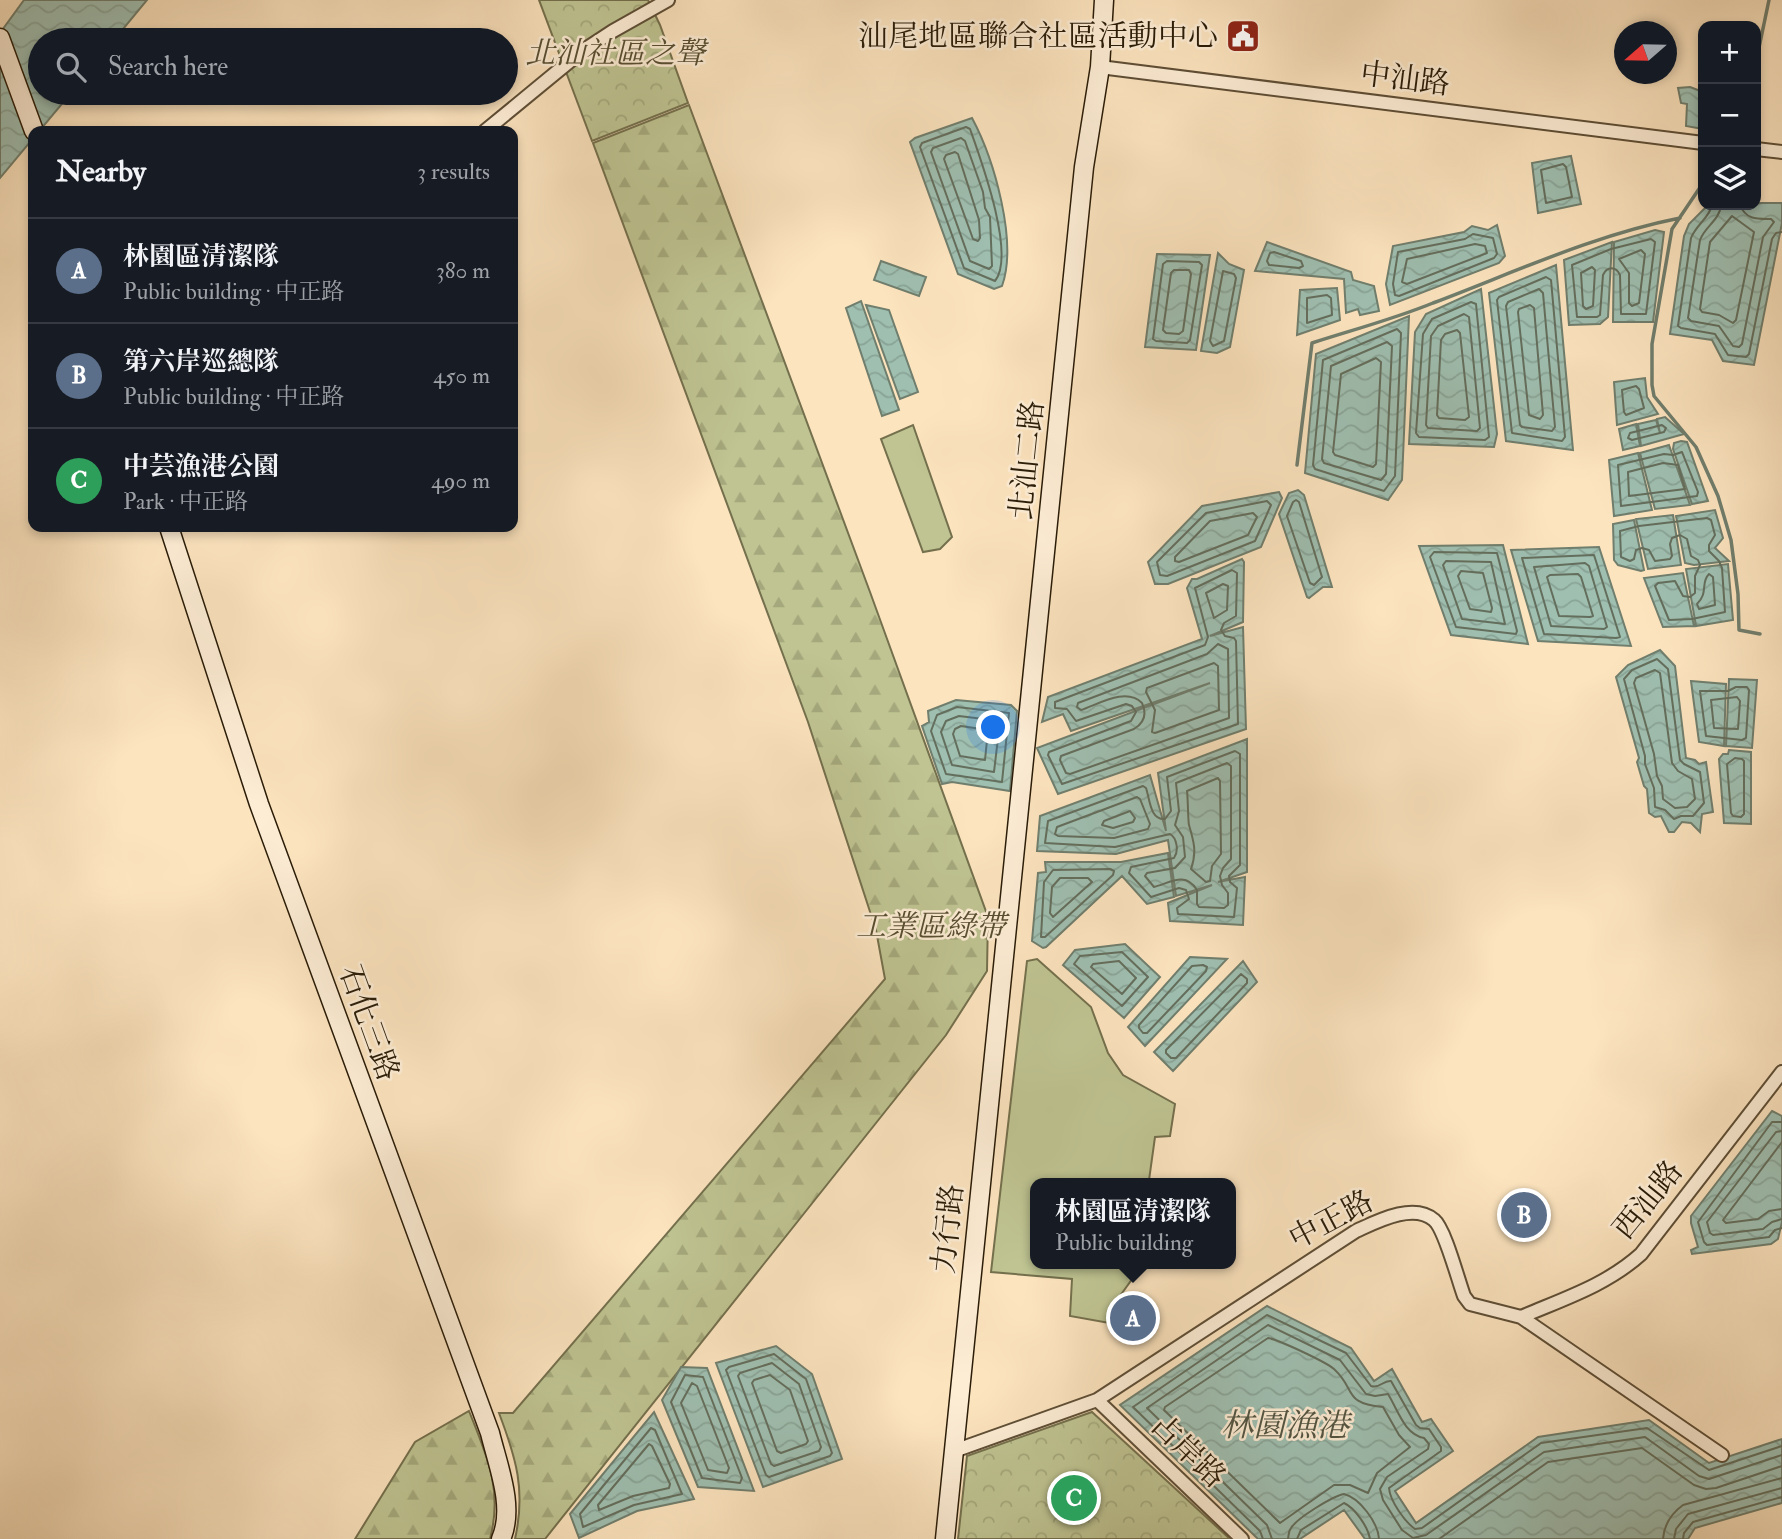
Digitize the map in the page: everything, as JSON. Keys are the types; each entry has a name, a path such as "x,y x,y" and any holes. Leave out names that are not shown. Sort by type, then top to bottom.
{"street":[{"path":"518,104 613,31 668,0"},
{"name":"北汕二路","path":"1008,926 1084,167 1100,66 1104,0"},
{"path":"0,38 32,126"},
{"name":"中汕路","path":"1100,66 1698,142"},
{"path":"491,126 517,105"},
{"path":"1761,150 1782,152"},
{"name":"石化三路","path":"171,532 259,804 490,1433 505,1490 507,1527 501,1539"},
{"name":"力行路","path":"945,1539 1008,926"},
{"name":"西汕路","path":"1521,1317 1606,1280 1641,1254 1782,1072"},
{"name":"中正路","path":"954,1451 1097,1400 1356,1231 1397,1215 1417,1214 1433,1219 1441,1231 1464,1296 1470,1304 1521,1317 1722,1455"},
{"name":"占岸路","path":"1097,1400 1242,1539"}],"green space":[{"name":"北汕社區之聲","path":"539,0 648,0 660,25 688,103 592,141"},
{"name":"工業區綠帶","path":"689,105 988,917 987,971 946,1035 545,1539 515,1539 520,1505 518,1474 499,1413 513,1413 885,979 876,930 808,722 593,143"},
{"path":"913,425 952,537 940,549 923,552 881,439"},
{"path":"1037,959 1091,1007 1108,1053 1123,1075 1175,1104 1170,1136 1155,1137 1149,1178 1030,1178 1030,1269 1139,1269 1112,1307 1115,1324 1070,1316 1072,1279 991,1272 1027,961"},
{"path":"469,1411 487,1458 494,1489 494,1521 490,1539 355,1539 415,1442"},
{"path":"1092,1412 1230,1539 958,1539 967,1456"}],"water":[{"path":"24,0 147,0 124,28 28,28 28,105 61,105 43,126 28,126 28,144 0,178 0,33"},
{"path":"1690,87 1698,90 1698,128 1686,126 1687,104 1681,103 1678,88"},
{"path":"972,118 988,155 1005,224 1006,268 1002,286 994,289 958,274 910,142"},
{"path":"1571,156 1581,204 1538,213 1532,163"},
{"path":"1761,203 1782,203 1782,223 1754,365 1723,361 1712,340 1670,334 1684,236 1689,224 1703,210 1761,210"},
{"path":"1497,225 1505,256 1499,263 1390,305 1386,284 1393,246 1464,232 1472,226 1488,230"},
{"path":"1655,230 1664,232 1653,322 1613,322 1614,242"},
{"path":"1267,242 1351,272 1353,280 1374,286 1379,311 1360,315 1358,309 1346,313 1344,279 1255,271"},
{"path":"1612,242 1608,317 1600,324 1569,325 1564,260"},
{"path":"1218,253 1229,264 1244,270 1230,347 1217,353 1201,351"},
{"path":"1157,254 1210,255 1196,350 1145,347"},
{"path":"881,261 926,277 919,296 874,280"},
{"path":"1556,265 1573,450 1506,441 1489,293"},
{"path":"1337,288 1340,320 1297,335 1300,290"},
{"path":"1481,289 1497,434 1494,447 1409,444 1415,332 1426,314"},
{"path":"861,301 899,410 882,416 846,308"},
{"path":"866,305 889,310 918,392 900,399"},
{"path":"1409,316 1402,480 1388,500 1305,473 1316,354"},
{"path":"1645,378 1647,397 1658,414 1617,425 1614,382"},
{"path":"1665,417 1684,434 1641,446 1638,424 1656,420 1660,433 1657,419"},
{"path":"1636,424 1640,446 1623,450 1619,429"},
{"path":"1687,442 1708,501 1692,504 1673,449 1674,443"},
{"path":"1669,445 1690,505 1655,509 1640,453"},
{"path":"1638,453 1652,510 1614,516 1609,460"},
{"path":"1298,490 1304,495 1332,587 1323,587 1309,598 1279,514 1289,493"},
{"path":"1279,492 1282,498 1261,547 1168,584 1155,584 1148,562 1202,506"},
{"path":"1715,510 1723,538 1715,548 1729,561 1694,565 1685,563 1676,516"},
{"path":"1673,515 1681,565 1648,569 1636,519"},
{"path":"1634,520 1644,570 1641,571 1618,565 1614,560 1613,524"},
{"path":"1503,545 1528,644 1451,635 1419,546"},
{"path":"1599,547 1631,646 1538,641 1511,550"},
{"path":"1242,559 1243,622 1210,636 1243,627 1246,729 1058,794 1037,748 1210,683 1071,731 1063,714 1042,722 1048,697 1202,639 1187,588 1192,579"},
{"path":"1728,564 1733,620 1696,626 1686,569"},
{"path":"1683,573 1694,626 1663,627 1644,578"},
{"path":"1660,650 1675,666 1686,758 1699,764 1706,762 1713,812 1702,814 1700,832 1691,823 1682,822 1674,832 1669,832 1661,816 1655,817 1649,813 1647,789 1637,762 1639,758 1616,677 1628,665"},
{"path":"1729,679 1757,680 1752,748 1726,746"},
{"path":"1691,681 1726,684 1724,746 1699,742"},
{"path":"956,700 1011,705 1017,711 1010,791 952,782 942,784 922,726 929,722 928,711"},
{"path":"1247,739 1247,872 1218,882 1245,877 1243,925 1170,921 1168,903 1212,885 1176,896 1168,840 1116,854 1037,851 1040,816 1150,775 1166,831 1158,773"},
{"path":"1729,750 1751,752 1751,824 1724,823 1719,759 1723,754 1728,754"},
{"path":"1168,853 1174,897 1147,904 1122,876 1046,947 1043,948 1032,941 1038,873 1046,872 1045,862 1121,862"},
{"path":"1125,944 1160,977 1124,1018 1063,965 1075,950"},
{"path":"1190,957 1227,959 1145,1046 1128,1027"},
{"path":"1243,961 1257,982 1173,1071 1154,1052"},
{"path":"1772,1111 1782,1116 1782,1222 1778,1239 1771,1244 1692,1254 1691,1250 1698,1247 1691,1216"},
{"name":"林園漁港","path":"1267,1306 1351,1348 1374,1381 1392,1369 1422,1422 1431,1419 1453,1451 1395,1491 1416,1523 1538,1437 1649,1420 1709,1463 1782,1439 1782,1503 1695,1528 1688,1539 1365,1539 1344,1510 1300,1539 1258,1539 1120,1405"},
{"path":"776,1346 812,1374 842,1459 763,1487 716,1363"},
{"path":"681,1367 707,1368 754,1491 698,1487 662,1400"},
{"path":"654,1412 694,1499 637,1511 579,1538 570,1514"}],"waterway":[{"path":"1761,38 1769,0"},
{"path":"1698,190 1672,229 1652,344 1652,385 1654,396 1696,447 1718,496 1731,540 1738,594 1739,630 1760,634"},
{"path":"1297,465 1312,343 1418,309 1586,244 1680,218"}],"place":[{"name":"汕尾地區聯合社區活動中心","path":"1243,36"},
{"name":"第六岸巡總隊","path":"1524,1215"},
{"name":"林園區清潔隊","path":"1133,1318"},
{"name":"中芸漁港公園","path":"1074,1498"}]}
